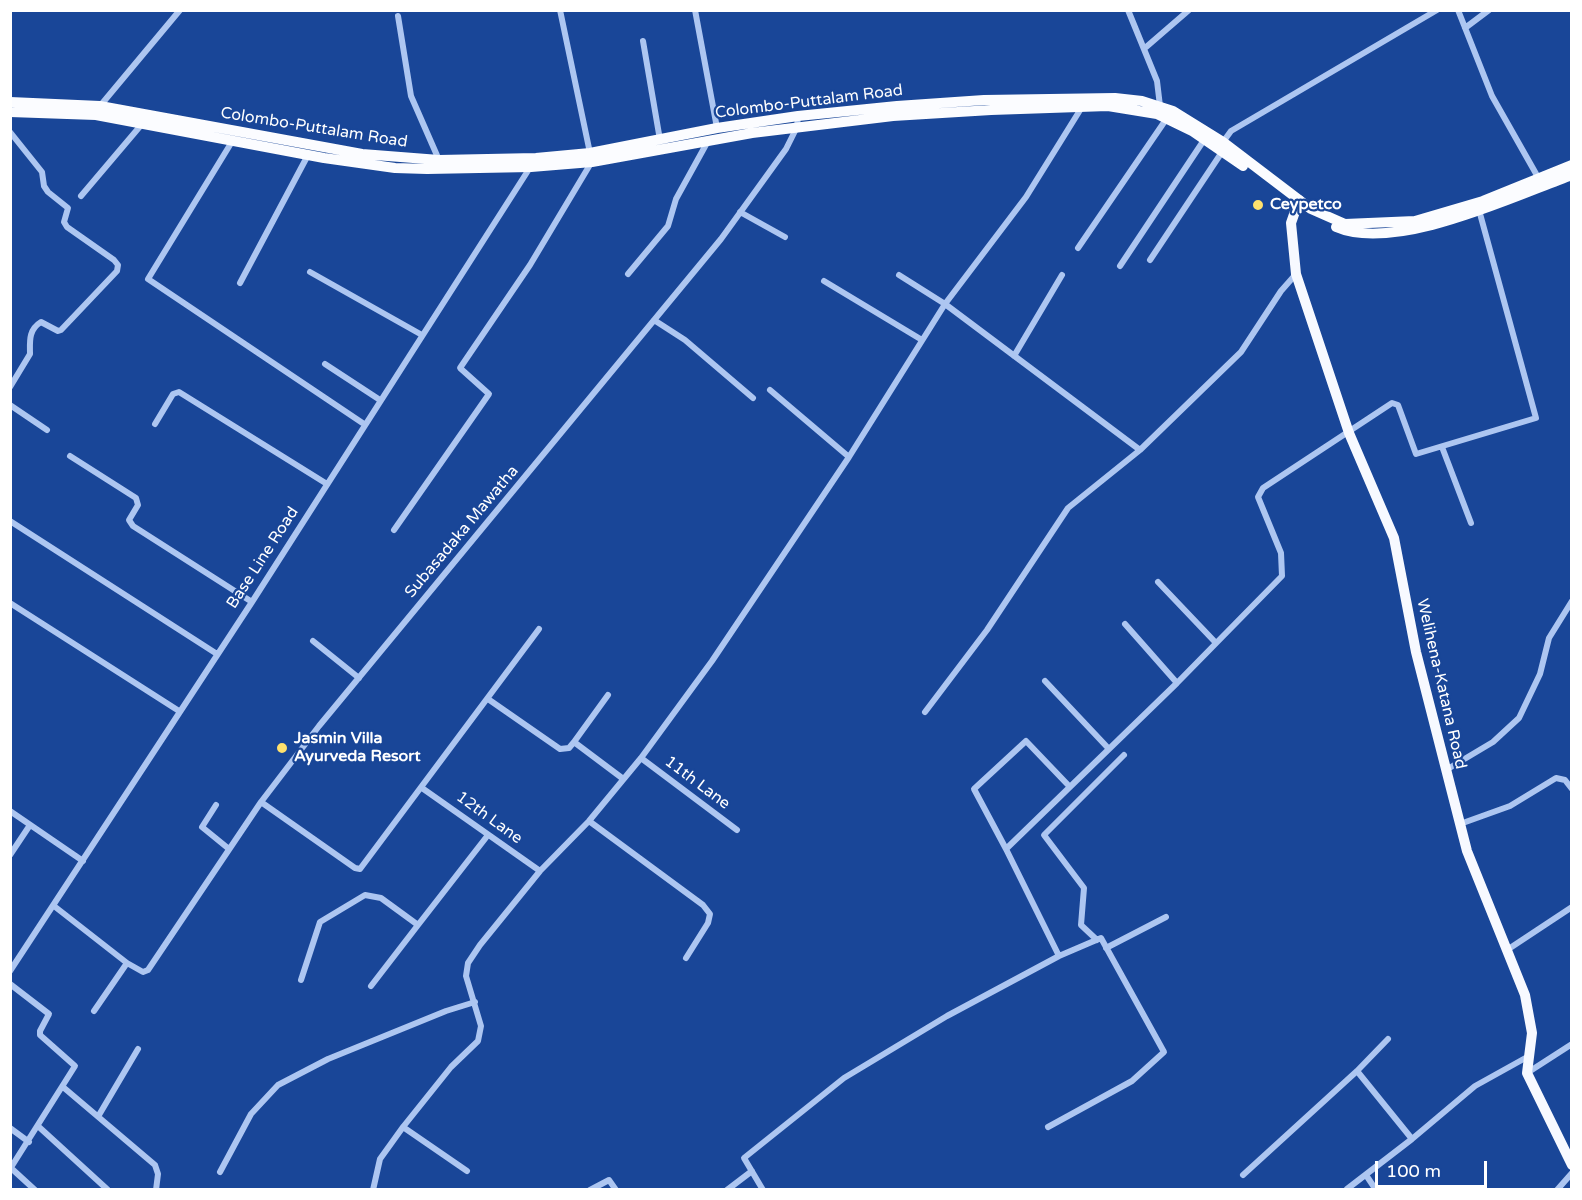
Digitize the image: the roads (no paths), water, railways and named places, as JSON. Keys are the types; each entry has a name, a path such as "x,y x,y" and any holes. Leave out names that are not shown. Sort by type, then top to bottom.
{"highway":[{"name":"Colombo-Puttalam Road","path":"591,158 714,128 798,116 940,103 1080,97 1115,98 1187,119 1330,225 1363,232 1406,230 1479,210 1572,175"},
{"name":"Colombo-Puttalam Road","path":"10,102 98,110 362,154 439,160 533,162"},
{"name":"Colombo-Puttalam Road","path":"10,112 98,110 142,124 308,155 395,168 591,158 797,127 949,112 1108,106 1162,113 1204,140 1222,147"},
{"name":"Colombo-Puttalam Road","path":"1298,202 1338,222 1415,221 1483,201 1572,165"}],"main road":[{"name":"Welihena-Katana Road","path":"1298,202 1291,236 1296,274 1349,433 1394,538 1416,652 1467,851 1525,995 1532,1033 1527,1073"},
{"path":"1527,1073 1572,1165"}],"street":[{"path":"98,110 180,10"},
{"path":"394,530 489,394 460,368 530,265 591,158 560,10"},
{"path":"628,274 668,226 676,199 714,128 695,10"},
{"path":"1078,248 1162,113 1157,81 1128,10"},
{"path":"1145,48 1189,10"},
{"path":"1150,260 1231,131 1437,10"},
{"path":"1458,10 1492,96 1539,179"},
{"path":"1465,28 1489,10"},
{"path":"398,16 411,96 439,160"},
{"path":"643,41 660,140"},
{"path":"376,1188 380,1159 451,1067 478,1041 482,1026 466,976 468,963 540,871 589,821 640,758 712,661 849,457 945,304 1026,197 1082,107"},
{"name":"Subasadaka Mawatha","path":"127,963 143,972 148,970 261,802 359,678 740,212 786,149 797,127 798,116"},
{"path":"81,196 142,124"},
{"path":"10,132 42,172 44,186 48,192 68,208 64,222 67,227 118,265 117,271 61,330 55,330 41,322 36,325 28,341 30,354 10,387"},
{"path":"233,140 148,279 364,424"},
{"path":"1120,266 1204,140"},
{"path":"240,283 308,155"},
{"name":"Base Line Road","path":"10,971 252,602 533,162"},
{"path":"1006,849 1177,683 1282,576 1281,553 1258,497 1263,488 1392,403 1398,405 1416,454 1536,418 1479,210"},
{"path":"740,212 785,237"},
{"path":"309,272 422,335"},
{"path":"925,712 987,630 1068,508 1140,450 1241,352 1281,291 1296,274"},
{"path":"899,275 945,304 1140,450"},
{"path":"1014,356 1062,275"},
{"path":"824,281 922,340"},
{"path":"654,320 685,340 753,398"},
{"path":"325,364 380,400"},
{"path":"770,390 849,457"},
{"path":"155,424 173,394 179,392 327,484"},
{"path":"10,405 46,430"},
{"path":"1442,447 1471,523"},
{"path":"70,456 136,498 138,505 129,520 133,526 252,602"},
{"path":"10,521 217,654"},
{"path":"1158,582 1216,643"},
{"path":"1446,770 1493,742 1518,718 1540,674 1549,638 1572,601"},
{"path":"10,603 179,711"},
{"path":"1125,624 1177,683"},
{"path":"261,802 354,868 360,869 539,629"},
{"path":"313,641 359,678"},
{"path":"1045,681 1109,749"},
{"path":"488,699 560,749 569,748 608,695"},
{"path":"1059,956 974,789 1026,741 1070,787"},
{"path":"574,742 622,778"},
{"path":"1097,940 1081,925 1084,888 1044,835 1124,755"},
{"name":"11th Lane","path":"640,758 736,830"},
{"path":"1460,824 1510,806 1556,778 1565,780 1572,789"},
{"name":"12th Lane","path":"422,788 540,871"},
{"path":"216,805 202,826 229,849"},
{"path":"10,811 83,861"},
{"path":"589,821 703,905 710,914 708,923 686,958"},
{"path":"10,855 30,825"},
{"path":"371,986 488,835"},
{"path":"301,980 320,922 365,895 381,898 418,925"},
{"path":"54,906 127,963 94,1011"},
{"path":"1507,950 1572,908"},
{"path":"1106,948 1166,917"},
{"path":"763,1190 744,1158 844,1078 947,1016 1059,956 1101,938 1164,1052 1132,1081 1048,1127"},
{"path":"10,984 49,1014 40,1035 75,1066 11,1169 35,1190"},
{"path":"220,1172 251,1114 278,1085 328,1059 446,1011 475,1002"},
{"path":"1244,1175 1357,1071 1388,1039"},
{"path":"1527,1073 1572,1044"},
{"path":"99,1115 138,1049"},
{"path":"1347,1189 1475,1086 1529,1056"},
{"path":"1357,1071 1412,1139"},
{"path":"63,1087 99,1115 155,1165 158,1174 156,1190"},
{"path":"39,1127 108,1190"},
{"path":"403,1127 467,1171"},
{"path":"10,1128 28,1142"},
{"path":"727,1190 752,1171"},
{"path":"1557,1190 1572,1173"},
{"path":"1366,1175 1376,1190"},
{"path":"590,1190 609,1180 616,1190"}],"place":[{"name":"Ceypetco","path":"1258,205"},
{"name":"Jasmin Villa Ayurveda Resort","path":"282,748"}]}
